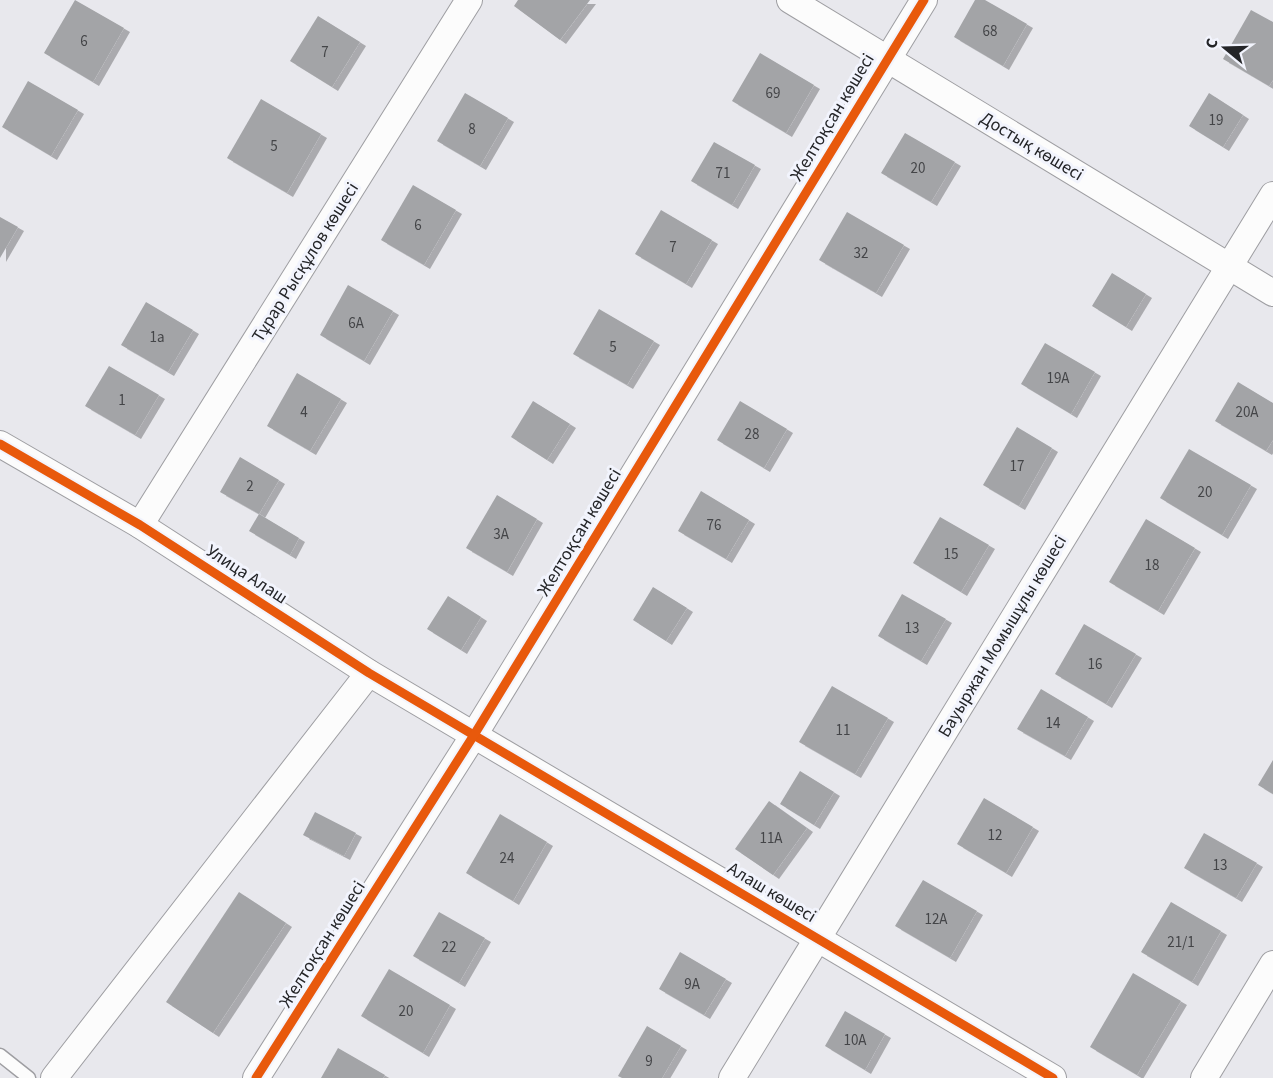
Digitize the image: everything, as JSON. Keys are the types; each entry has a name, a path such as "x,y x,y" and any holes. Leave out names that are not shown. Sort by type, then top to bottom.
{"street":[{"name":"Тұрар Рысқұлов көшесі","path":"140,525 469,0"},
{"name":"Достық көшесі","path":"790,0 1273,293"},
{"name":"Желтоқсан көшесі","path":"256,1078 474,735 886,58 924,0"},
{"name":"Бауыржан Момышұлы көшесі","path":"732,1078 1273,195"},
{"name":"Улица Алаш","path":"0,444 140,525 369,673 474,735"},
{"path":"54,1078 369,673"},
{"name":"Алаш көшесі","path":"474,735 1053,1078"},
{"path":"1204,1078 1273,964"}],"lane":[{"path":"0,1055 29,1078"}],"building":[{"path":"75,0 124,28 93,82 44,53"},
{"path":"518,0 590,0 560,40 514,6"},
{"path":"975,0 985,0 1027,24 1003,66 954,37"},
{"path":"1251,10 1273,22 1273,80 1269,86 1223,59"},
{"path":"318,16 360,42 332,87 290,61"},
{"path":"760,53 814,85 786,133 732,101"},
{"path":"28,81 78,110 51,156 2,127"},
{"path":"465,93 508,118 480,166 437,141"},
{"path":"1209,93 1243,115 1223,147 1189,126"},
{"path":"261,99 321,134 287,193 227,158"},
{"path":"905,133 955,162 931,202 881,173"},
{"path":"714,142 755,165 732,205 691,181"},
{"path":"413,185 456,210 424,265 381,240"},
{"path":"661,210 712,240 686,284 635,254"},
{"path":"847,212 904,245 876,293 819,260"},
{"path":"0,217 18,227 0,258"},
{"path":"1112,273 1146,294 1126,327 1092,306"},
{"path":"348,285 393,311 364,361 320,335"},
{"path":"146,302 193,330 168,372 121,345"},
{"path":"599,309 654,341 627,385 573,354"},
{"path":"1045,343 1095,372 1071,414 1021,384"},
{"path":"109,366 159,395 135,435 85,406"},
{"path":"297,373 341,399 310,451 267,426"},
{"path":"1238,382 1273,403 1273,440 1266,451 1215,421"},
{"path":"533,401 570,424 547,460 511,437"},
{"path":"740,401 787,429 764,468 717,440"},
{"path":"1017,427 1052,448 1019,506 983,485"},
{"path":"1189,449 1251,485 1222,535 1160,498"},
{"path":"240,457 279,480 259,514 220,492"},
{"path":"701,491 749,520 726,559 678,531"},
{"path":"497,495 537,519 507,572 466,548"},
{"path":"259,514 299,538 290,555 249,531"},
{"path":"940,517 989,545 961,592 913,563"},
{"path":"1146,519 1195,548 1158,611 1109,582"},
{"path":"653,587 687,608 666,641 633,620"},
{"path":"902,594 946,619 921,661 878,636"},
{"path":"448,596 481,617 461,650 427,629"},
{"path":"1084,624 1136,654 1106,704 1055,674"},
{"path":"832,686 888,718 855,774 799,742"},
{"path":"1041,689 1088,717 1065,756 1017,729"},
{"path":"1273,760 1273,794 1258,785"},
{"path":"800,771 834,792 814,825 780,804"},
{"path":"984,798 1033,827 1006,873 957,844"},
{"path":"769,801 807,828 773,875 735,849"},
{"path":"315,812 356,833 344,856 303,835"},
{"path":"500,814 547,842 513,901 466,873"},
{"path":"1204,833 1257,863 1236,898 1184,868"},
{"path":"923,880 977,911 950,958 895,926"},
{"path":"239,892 286,923 213,1033 166,1002"},
{"path":"1171,902 1221,931 1192,982 1141,952"},
{"path":"439,912 485,938 459,983 413,956"},
{"path":"680,952 726,979 704,1015 659,989"},
{"path":"389,969 450,1005 423,1053 361,1016"},
{"path":"1133,973 1181,1001 1137,1075 1090,1047"},
{"path":"845,1011 885,1034 865,1070 825,1046"},
{"path":"647,1026 681,1046 662,1078 622,1078 618,1076"},
{"path":"338,1048 385,1075 383,1078 321,1078"}],"cycle path":[{"path":"256,1078 474,735 924,0"},
{"path":"0,444 140,525 369,673 1053,1078"}]}
